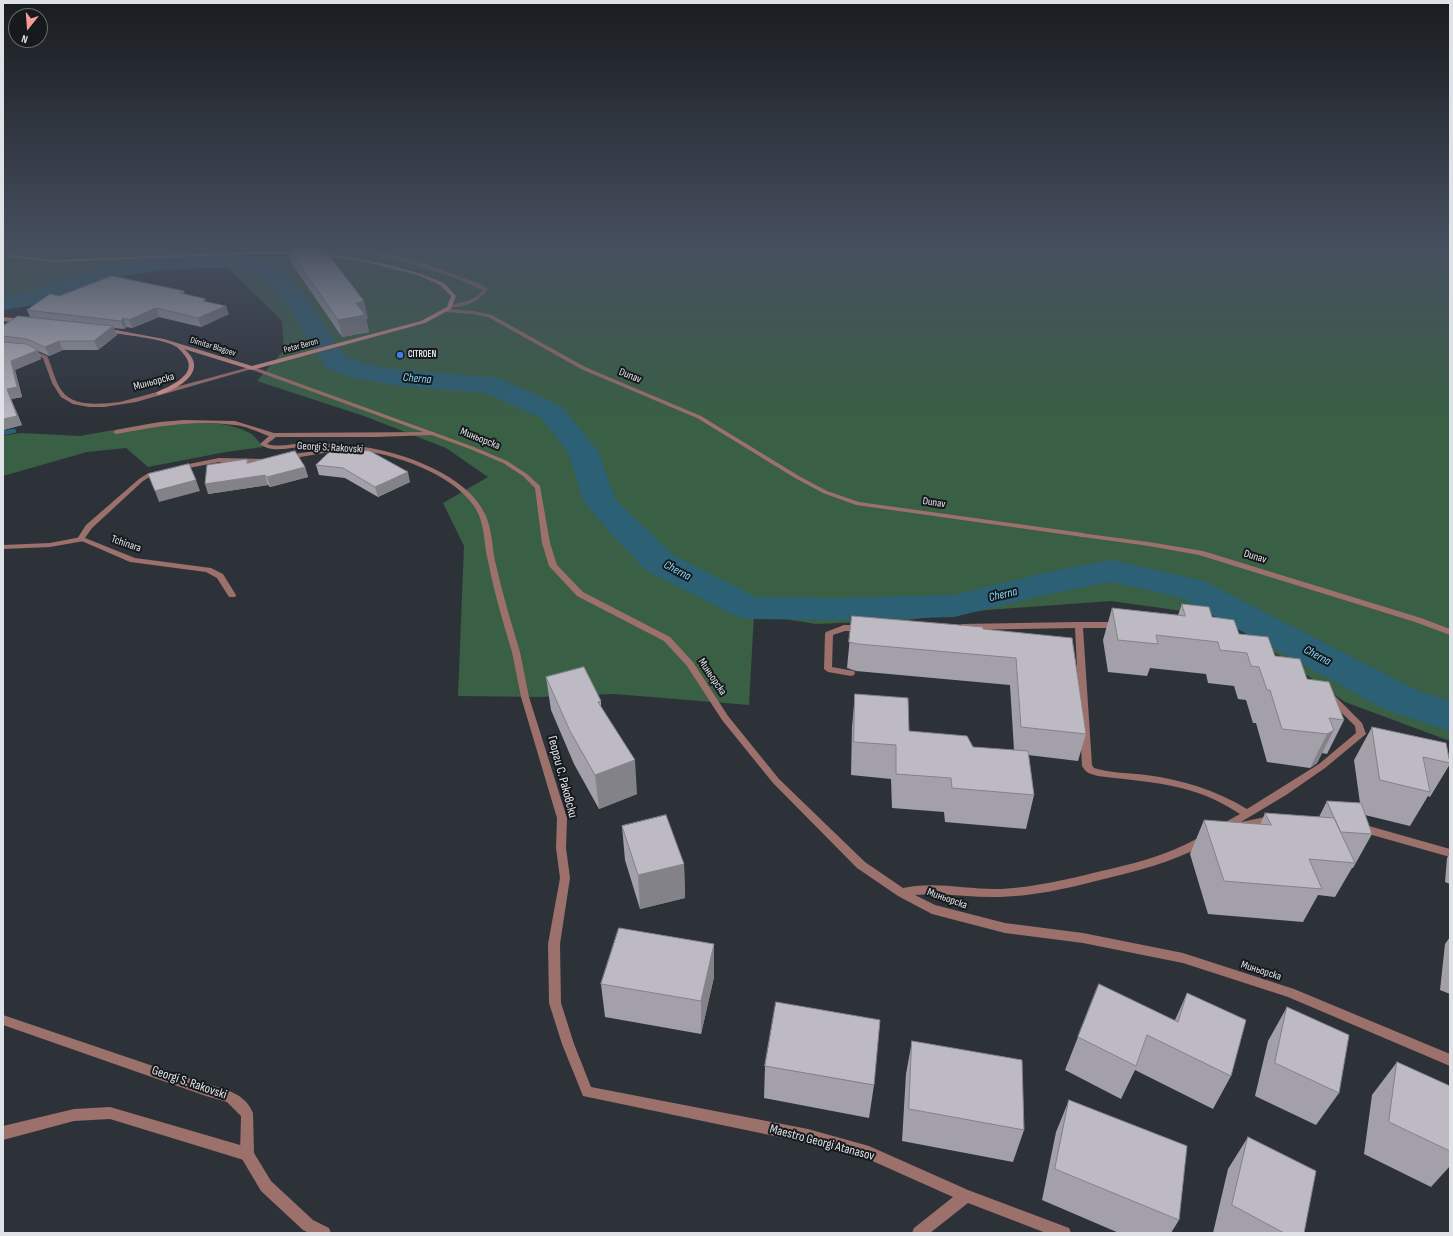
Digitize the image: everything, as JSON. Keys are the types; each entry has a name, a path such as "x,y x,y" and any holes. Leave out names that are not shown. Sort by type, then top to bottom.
{"main road":[{"path":"450,309 453,304"},
{"name":"Petar Beron","path":"252,368 423,322 442,315 450,309"},
{"path":"3,319 27,322"},
{"name":"Dimitar Blagoev","path":"98,329 149,337 252,368"},
{"path":"159,393 183,380 191,367 189,356 177,345"}],"street":[{"path":"450,309 465,304"},
{"name":"Dunav","path":"450,309 481,313 490,316 583,368 699,417 797,477 825,492 858,504 1149,544 1200,553 1418,620 1450,632"},
{"name":"Миньорска","path":"25,350 45,357 58,390 67,399 76,403 98,405 116,404 252,368 432,433 505,462 526,475 538,487 546,543 553,566 580,594 668,639 690,664 725,718 776,781 861,865 902,893 932,909 1005,928 1083,938 1183,958 1290,992 1450,1060"},
{"path":"116,432 160,424 212,422 235,423 274,435 375,435 432,433"},
{"name":"Georgi S. Rakovski","path":"274,435 263,444 269,447 307,445 354,447 385,452 413,461 446,479 470,495 482,514 503,610 516,652"},
{"path":"277,459 354,447"},
{"path":"173,470 219,460 270,461"},
{"path":"3,548 50,545 81,539 89,527 141,480 149,475 165,471"},
{"name":"Tchinara","path":"81,539 133,560 208,570 220,576 232,595"},
{"path":"1079,624 1087,766 1091,771 1162,781 1197,789 1223,799 1248,814"},
{"path":"954,627 1079,624 1127,625"},
{"path":"851,673 828,669 829,634 844,628 868,628"},
{"name":"Георги С. Раковски","path":"516,652 525,697 562,818 561,848 565,878 554,944 555,1004 579,1074"},
{"path":"902,893 917,889 932,888 999,893 1044,889 1145,865 1191,847 1248,814 1322,766 1360,734 1359,725 1324,690"},
{"path":"1216,833 1278,818"},
{"path":"1353,826 1450,853"},
{"name":"Georgi S. Rakovski","path":"3,1020 206,1090 231,1097 247,1113 247,1154"},
{"name":"Maestro Georgi Atanasov","path":"579,1074 587,1092 808,1136 869,1153 966,1196 1064,1233"},
{"path":"3,1133 74,1115 110,1113 247,1154 266,1186 308,1224 324,1233"},
{"path":"919,1233 966,1196"}],"green space":[{"path":"3,304 27,304 3,311"},
{"path":"264,304 1450,304 1450,741 1345,702 1225,617 1111,601 987,610 908,620 816,624 754,614 749,705 614,694 539,697 458,696 464,546 443,503 488,477 446,448 364,416 257,381 284,350 282,321"},
{"path":"203,422 227,425 250,433 263,447 226,452 148,467 126,448 87,452 3,476 3,436 21,433 80,436 153,423"}],"building":[{"path":"36,304 215,304 226,306 198,318 156,308 129,320 123,318 121,321 27,310"},
{"path":"327,304 357,304 365,315 338,320"},
{"path":"18,316 113,326 94,341 59,341 45,347 27,339 3,336 3,326"},
{"path":"3,342 26,344 38,350 11,361 17,387 7,389 17,416 3,419"},
{"path":"335,447 370,451 408,472 375,487 343,468 316,465"},
{"path":"295,451 305,467 267,477 265,475 205,484 207,465 247,459 247,463"},
{"path":"189,464 196,480 155,491 148,474"},
{"path":"1182,604 1209,607 1212,617 1234,620 1239,634 1268,637 1275,656 1300,659 1307,679 1329,682 1344,720 1329,718 1334,730 1327,734 1282,729 1270,690 1267,690 1259,667 1251,666 1247,653 1220,650 1218,642 1156,635 1158,644 1118,640 1112,608 1185,616"},
{"path":"852,616 983,627 983,629 1072,638 1086,734 1021,727 1016,658 849,642"},
{"path":"584,667 601,701 598,702 635,760 595,775 570,731 546,677"},
{"path":"855,694 908,698 909,731 967,736 973,747 1028,751 1034,795 952,788 951,778 896,774 896,745 854,742"},
{"path":"1372,727 1446,743 1450,763 1423,757 1430,792 1380,780"},
{"path":"1327,801 1361,803 1372,834 1341,832"},
{"path":"1265,813 1334,818 1355,863 1309,859 1322,889 1224,881 1204,820 1271,825"},
{"path":"666,815 684,864 638,875 622,826"},
{"path":"619,928 714,944 701,1001 601,984"},
{"path":"1099,984 1178,1022 1187,993 1246,1020 1231,1076 1147,1035 1136,1066 1078,1037"},
{"path":"776,1002 880,1020 874,1085 765,1066"},
{"path":"1287,1007 1349,1035 1339,1093 1275,1063"},
{"path":"912,1041 1022,1060 1024,1130 909,1109"},
{"path":"1397,1062 1450,1086 1450,1151 1389,1122"},
{"path":"1069,1100 1187,1146 1179,1220 1055,1169"},
{"path":"1248,1137 1316,1171 1304,1233 1284,1233 1232,1205"}],"waterway":[{"name":"Cherna","path":"298,304 335,361 359,371 393,377 491,385 551,412 583,451 600,502 627,531 660,563 749,608 841,609 954,606 1044,584 1111,571 1191,589 1401,700 1450,716"},
{"path":"3,433 14,431"}],"place":[{"name":"CITROEN","path":"400,355"}]}
